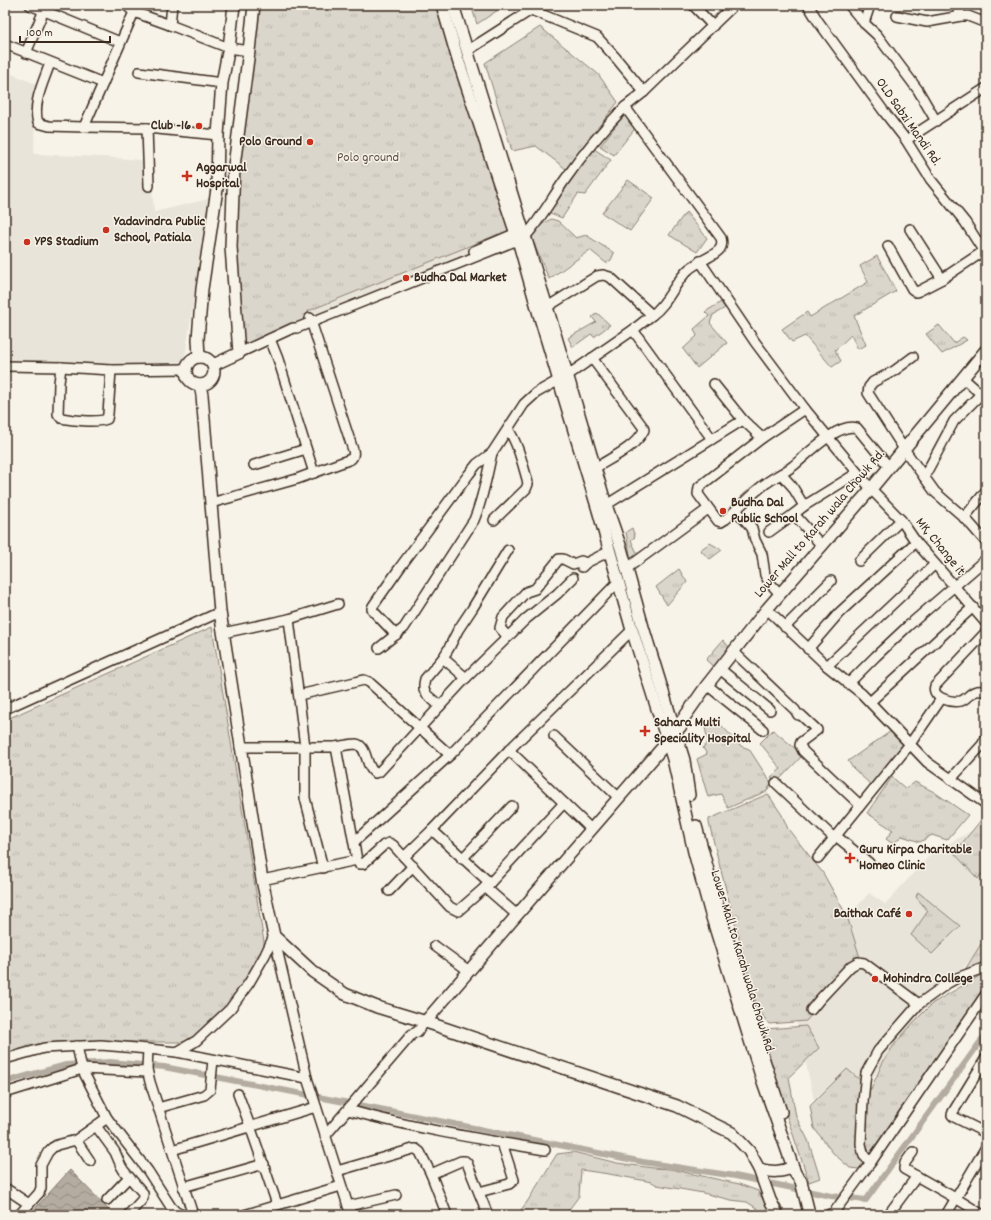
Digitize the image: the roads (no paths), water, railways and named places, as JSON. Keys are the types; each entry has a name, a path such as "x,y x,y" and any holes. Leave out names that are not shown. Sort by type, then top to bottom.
{"main road":[{"path":"199,357 198,339 202,289 217,189 218,134 222,83 229,48 234,5"},
{"path":"213,365 239,353 231,247 233,174 254,5"},
{"path":"442,5 458,60 523,233 547,307 610,551 619,581 628,597 672,731"},
{"path":"453,5 565,376 620,548 626,569 632,630 672,731"},
{"name":"Lower Mall to Karah wala Chowk Rd.","path":"808,1215 808,1208 801,1182 793,1168 762,1079 710,911 708,890 694,852 679,784 672,731 780,594 871,489 986,350"},
{"path":"199,357 207,359 213,365 214,370 212,379 204,384 195,383 188,377 187,369 191,361 199,357"},
{"path":"200,384 220,612 262,880 274,936 313,972 345,994 377,1007 677,1106 732,1133 749,1152 778,1215"},
{"path":"590,828 615,794 672,731"},
{"path":"422,1021 590,828 672,731"},
{"path":"708,890 746,997 762,1054 801,1172 801,1182"},
{"path":"761,1176 793,1168"}],"street":[{"path":"30,5 120,42"},
{"path":"126,5 134,12 229,48 249,51"},
{"path":"170,25 172,5"},
{"path":"693,5 713,26"},
{"path":"239,353 293,328 297,328 311,320 523,233 610,122 625,107 644,92 734,5"},
{"name":"OLD Sabzi Mandi Rd.","path":"808,5 818,21 906,140 931,180 965,222 985,253"},
{"path":"849,5 864,23 877,35 918,90 936,121"},
{"path":"864,23 870,5"},
{"path":"957,5 961,16"},
{"path":"467,51 533,7 597,37 644,92"},
{"path":"26,53 44,10"},
{"path":"84,127 134,12"},
{"path":"897,16 927,22 968,16 986,23"},
{"path":"5,44 103,83"},
{"path":"50,63 37,100 36,117 38,123 49,126 147,128 218,134"},
{"path":"139,72 222,83"},
{"path":"906,140 986,88"},
{"path":"396,635 374,612 372,609 373,606 469,474 477,464 492,453 524,404 531,397 592,358 656,313 688,270 721,248 721,238 625,107"},
{"path":"147,128 149,186"},
{"path":"910,229 942,279"},
{"path":"888,246 912,289 916,292 942,279 985,253"},
{"name":"MK, Change it","path":"700,261 755,342 805,409 857,473 901,520 916,542 986,623"},
{"path":"547,307 597,276 603,275 610,277 652,315"},
{"path":"211,503 297,479 351,459 354,454 311,320"},
{"path":"633,330 712,439"},
{"path":"270,339 278,359 314,473"},
{"path":"912,357 894,371 873,382 869,387 868,393 934,492 964,518 986,542"},
{"path":"592,358 644,430 641,437 631,445 595,468"},
{"path":"5,366 111,370 187,369"},
{"path":"61,367 58,414 61,418 73,420 99,421 107,419 111,370"},
{"path":"924,477 954,421 983,391 962,378"},
{"path":"714,384 743,420 762,438"},
{"path":"805,409 762,438 699,487 698,494 718,521 721,522 726,519 765,484 782,474 828,437 845,428 857,428 889,467"},
{"path":"606,505 743,420"},
{"path":"494,520 526,489 528,484 516,445 508,429"},
{"path":"254,465 306,449"},
{"path":"379,648 404,628 474,520 485,486 492,453"},
{"path":"769,532 804,506 857,473"},
{"path":"782,474 792,486 804,506"},
{"path":"964,518 986,491"},
{"path":"626,569 708,509"},
{"path":"736,510 752,528 755,540 762,554 765,575 780,594"},
{"path":"794,514 822,546"},
{"path":"859,561 901,520"},
{"path":"808,649 840,613 916,542"},
{"path":"440,706 427,695 424,690 426,679 443,658 458,630 508,550"},
{"path":"508,638 500,628 503,617 526,592 535,589 559,559 563,559 573,564 581,561 584,565 610,551"},
{"path":"848,684 902,631 986,559"},
{"path":"827,666 935,564"},
{"path":"240,747 336,747 355,744 360,746 364,751 372,771 375,773 379,772 466,678 526,619 557,594 573,578"},
{"path":"354,842 450,755 619,581"},
{"path":"785,627 831,581"},
{"path":"223,632 290,618 338,604"},
{"path":"870,702 973,607"},
{"path":"767,610 827,666 862,694 927,762 986,804"},
{"path":"5,709 220,612"},
{"path":"290,618 305,747 305,798 322,868"},
{"path":"404,857 509,750 632,630"},
{"path":"986,632 934,686 934,691 941,699 961,701 976,691 980,690 986,692"},
{"path":"734,652 795,710 798,715 802,715 817,730 801,742 801,748 860,805"},
{"path":"443,658 466,678"},
{"path":"720,669 770,710"},
{"path":"299,695 364,680 369,682 450,755"},
{"path":"707,685 763,730"},
{"path":"818,858 910,744 941,699"},
{"path":"554,736 615,794"},
{"path":"951,779 982,745 986,738"},
{"path":"336,747 359,864 363,864 384,845 389,843 393,845 450,907 458,911 487,885 564,804"},
{"path":"509,750 590,828"},
{"path":"776,783 835,837 869,863"},
{"path":"462,859 512,806"},
{"path":"432,830 515,913"},
{"path":"262,880 357,860"},
{"path":"389,891 413,866"},
{"path":"177,1052 196,1041 230,1009 249,982 274,936"},
{"path":"274,936 307,1078 351,1215"},
{"path":"435,946 467,969"},
{"path":"811,1010 851,966 858,962 864,963 919,1004"},
{"path":"871,1162 864,1156 861,1144 863,1102 866,1073 878,1052 919,1004 957,978 986,968"},
{"path":"832,1215 871,1162 986,994"},
{"path":"325,1136 412,1034 417,1032 422,1021"},
{"path":"5,1059 44,1048 78,1050 101,1045 177,1052 307,1078"},
{"path":"148,1049 147,1070 193,1215"},
{"path":"78,1050 82,1068 107,1118 148,1171 171,1207 176,1212 183,1215"},
{"path":"986,1058 952,1115 954,1118 986,1133"},
{"path":"158,1108 204,1095 210,1090 213,1060"},
{"path":"5,1093 82,1068 147,1070"},
{"path":"238,1094 277,1204"},
{"path":"172,1150 316,1107"},
{"path":"348,1110 386,1120 545,1150"},
{"path":"19,1215 41,1188 41,1164 44,1157 52,1148 76,1140 107,1118"},
{"path":"96,1126 115,1152 121,1166 143,1193 143,1198 128,1215"},
{"path":"76,1140 90,1161"},
{"path":"479,1192 510,1184 514,1180 502,1143"},
{"path":"946,1215 957,1199 986,1147"},
{"path":"337,1171 416,1149 420,1152 431,1174 447,1215"},
{"path":"913,1152 905,1163 904,1169 983,1215"},
{"path":"431,1174 461,1161 465,1161 488,1215"},
{"path":"183,1187 264,1164"},
{"path":"888,1215 917,1176"},
{"path":"107,1200 129,1177"},
{"path":"244,1215 341,1186"},
{"path":"5,1188 29,1204"},
{"path":"348,1206 396,1195"}],"water":[{"path":"70,1170 114,1215 29,1215"}],"waterway":[{"path":"5,1082 66,1065 110,1062 164,1067 643,1162 735,1176 831,1196 866,1200 986,1034"}],"place":[{"name":"Club -16","path":"199,126"},
{"name":"Polo Ground","path":"310,142"},
{"name":"Aggarwal Hospital","path":"187,176"},
{"name":"Yadavindra Public School, Patiala","path":"106,230"},
{"name":"YPS Stadium","path":"27,242"},
{"name":"Budha Dal Market","path":"406,278"},
{"name":"Budha Dal Public School","path":"723,511"},
{"name":"Sahara Multi Speciality Hospital","path":"645,731"},
{"name":"Guru Kirpa Charitable Homeo Clinic","path":"850,858"},
{"name":"Baithak Café","path":"909,914"},
{"name":"Mohindra College","path":"875,979"}],"park label":[{"name":"Polo ground","path":"368,158"}]}
